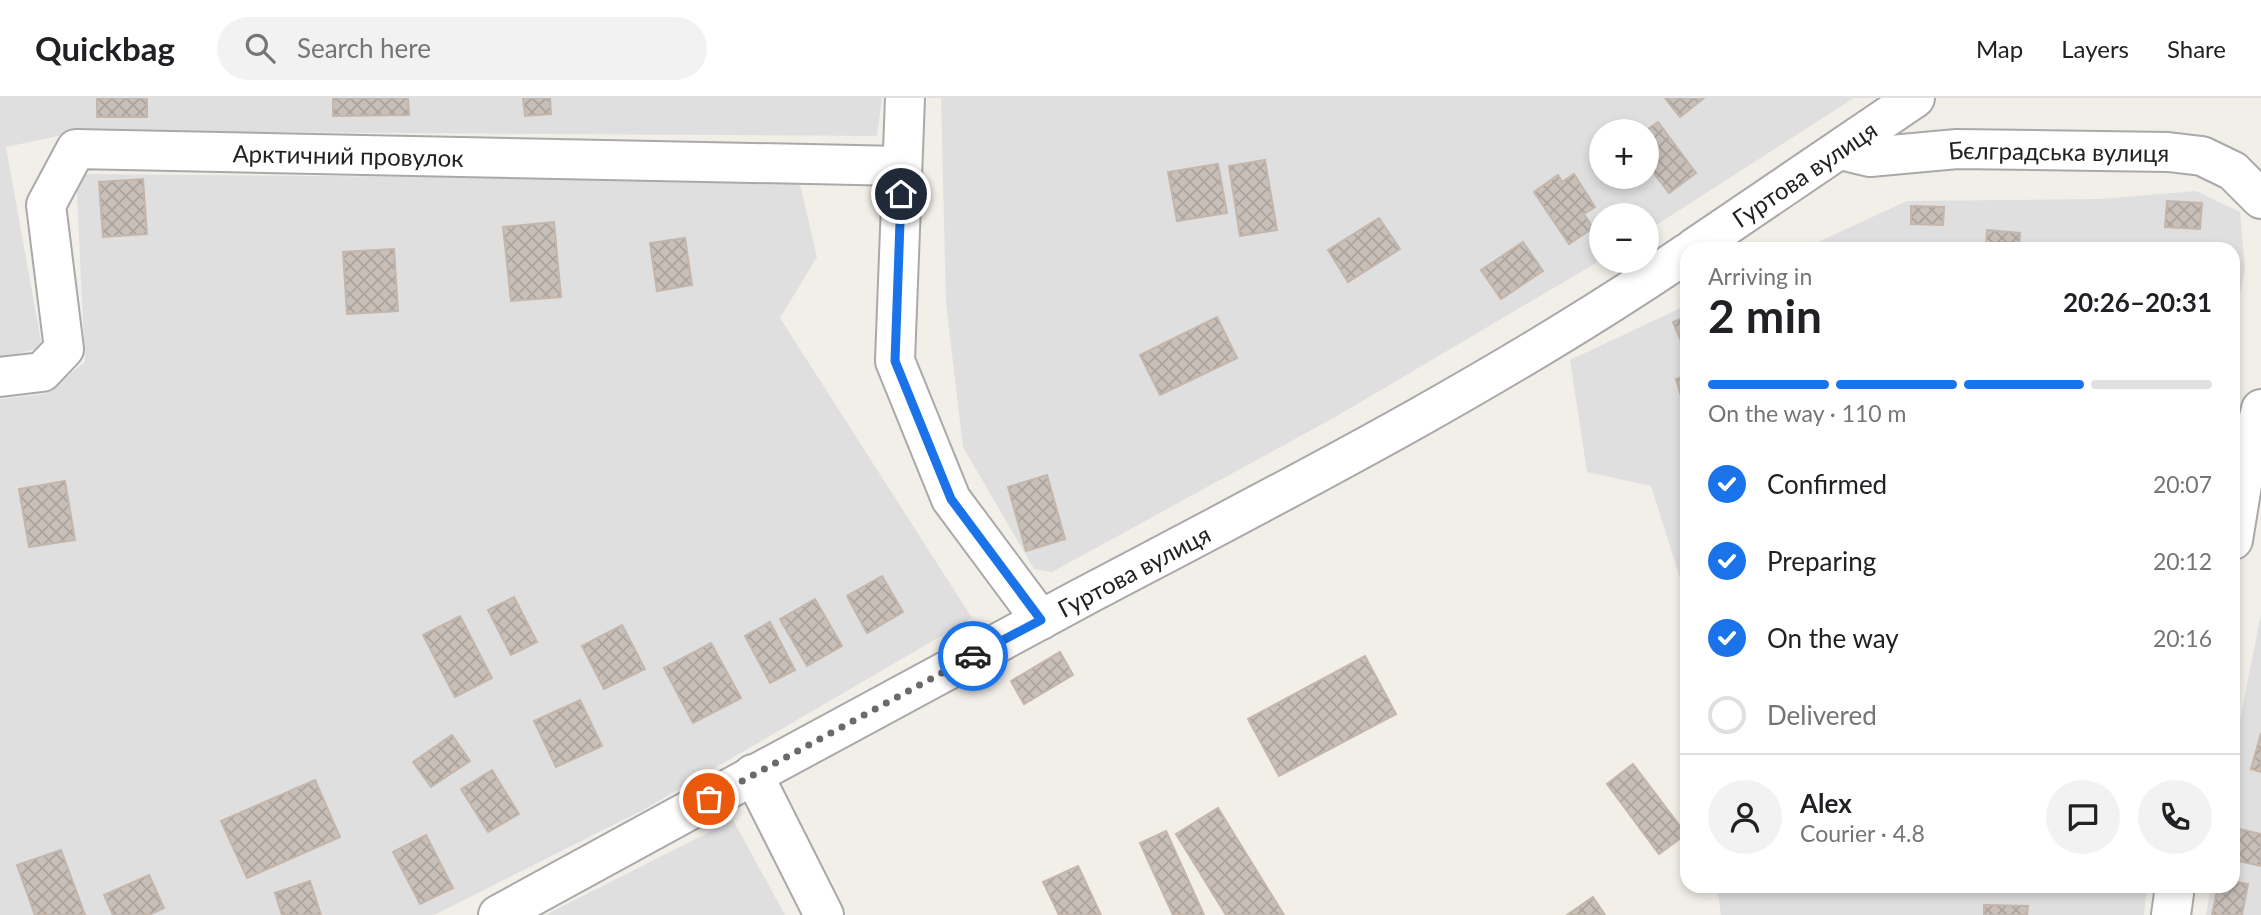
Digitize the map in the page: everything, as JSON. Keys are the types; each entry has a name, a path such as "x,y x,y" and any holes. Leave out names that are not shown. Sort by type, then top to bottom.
{"street":[{"path":"905,98 895,361 951,499 1041,620"},
{"name":"Гуртова вулиця","path":"1703,242 1915,98"},
{"name":"Арктичний провулок","path":"0,377 41,372 64,349 46,205 76,149 902,166"},
{"name":"Бєлградська вулиця","path":"1841,150 1870,157 1957,149 2168,152 2203,156 2233,171 2260,196"},
{"name":"Гуртова вулиця","path":"498,915 753,774 1381,439 1625,295 1680,258"},
{"path":"2240,521 2252,488 2261,409"},
{"path":"753,774 824,915"},
{"path":"2171,915 2174,893"}],"shaded area":[{"path":"0,98 882,98 877,136 82,131 6,147 42,347 0,359"},
{"path":"941,98 1854,98 1659,223 1659,203 1589,203 1589,267 1337,416 1052,572 1034,569 963,447 946,303"},
{"path":"76,174 799,180 817,257 780,318 972,618 643,810 434,915 0,915 0,399 45,394 85,362"},
{"path":"2196,191 2240,212 2245,269 2240,295 2240,242 1818,242 1907,201 2101,199"},
{"path":"1680,308 1680,578 1651,486 1587,472 1570,360"},
{"path":"2261,614 2261,915 2206,915 2210,893 2240,893 2240,720"},
{"path":"733,820 785,915 546,915 551,912"},
{"path":"1718,893 2146,893 2144,915 1721,915"}],"building":[{"path":"97,98 147,98 147,117 97,117"},
{"path":"333,98 408,98 409,115 333,116"},
{"path":"523,98 550,98 551,114 525,116"},
{"path":"1665,98 1704,98 1680,117"},
{"path":"1659,123 1696,173 1669,193 1659,180"},
{"path":"1265,160 1277,230 1240,236 1229,166"},
{"path":"1218,164 1227,213 1177,221 1168,172"},
{"path":"1574,174 1592,203 1589,203 1589,211 1584,214 1589,222 1589,231 1569,244 1534,192 1558,175 1562,182"},
{"path":"143,179 147,234 103,237 99,182"},
{"path":"2167,201 2202,203 2200,229 2165,227"},
{"path":"1911,206 1944,207 1943,225 1911,224"},
{"path":"1379,218 1400,249 1348,282 1328,250"},
{"path":"554,222 561,297 511,301 503,227"},
{"path":"1987,230 2020,233 2019,242 1986,242"},
{"path":"685,238 692,285 657,291 650,243"},
{"path":"1523,242 1543,271 1501,299 1481,270"},
{"path":"394,249 398,311 347,314 343,252"},
{"path":"1217,317 1237,358 1160,395 1140,355"},
{"path":"1680,319 1680,338 1673,322"},
{"path":"1047,475 1065,539 1026,551 1008,487"},
{"path":"65,481 75,540 29,547 19,489"},
{"path":"882,576 903,612 867,633 847,596"},
{"path":"514,597 537,642 511,655 488,610"},
{"path":"815,599 842,646 807,666 780,619"},
{"path":"460,616 492,678 455,697 423,635"},
{"path":"770,622 795,670 770,683 745,636"},
{"path":"622,625 645,669 604,689 582,646"},
{"path":"711,643 741,698 693,723 664,668"},
{"path":"1060,652 1073,675 1024,704 1011,681"},
{"path":"1365,656 1396,714 1279,776 1248,719"},
{"path":"580,700 602,746 556,767 534,721"},
{"path":"2261,733 2261,772 2251,769"},
{"path":"452,735 470,761 431,787 413,762"},
{"path":"1633,764 1680,826 1680,838 1659,854 1607,784"},
{"path":"492,770 519,814 488,832 461,789"},
{"path":"315,780 340,837 247,878 221,821"},
{"path":"1218,808 1284,915 1226,915 1176,834"},
{"path":"2240,829 2261,834 2261,866 2240,862"},
{"path":"1166,831 1204,915 1173,915 1140,843"},
{"path":"426,835 453,888 420,904 393,852"},
{"path":"61,850 85,915 35,915 17,865"},
{"path":"1078,866 1101,915 1059,915 1043,882"},
{"path":"149,875 164,908 149,915 113,915 104,895"},
{"path":"310,881 321,915 282,915 275,893"},
{"path":"2240,882 2248,884 2242,915 2212,915 2217,893 2240,893"},
{"path":"1593,897 1605,915 1567,915"},
{"path":"1984,905 2028,906 2027,915 1984,915"}],"way so far":[{"path":"709,799 973,656"}],"route":[{"path":"901,194 895,361 951,499 1041,620 973,656"}]}
